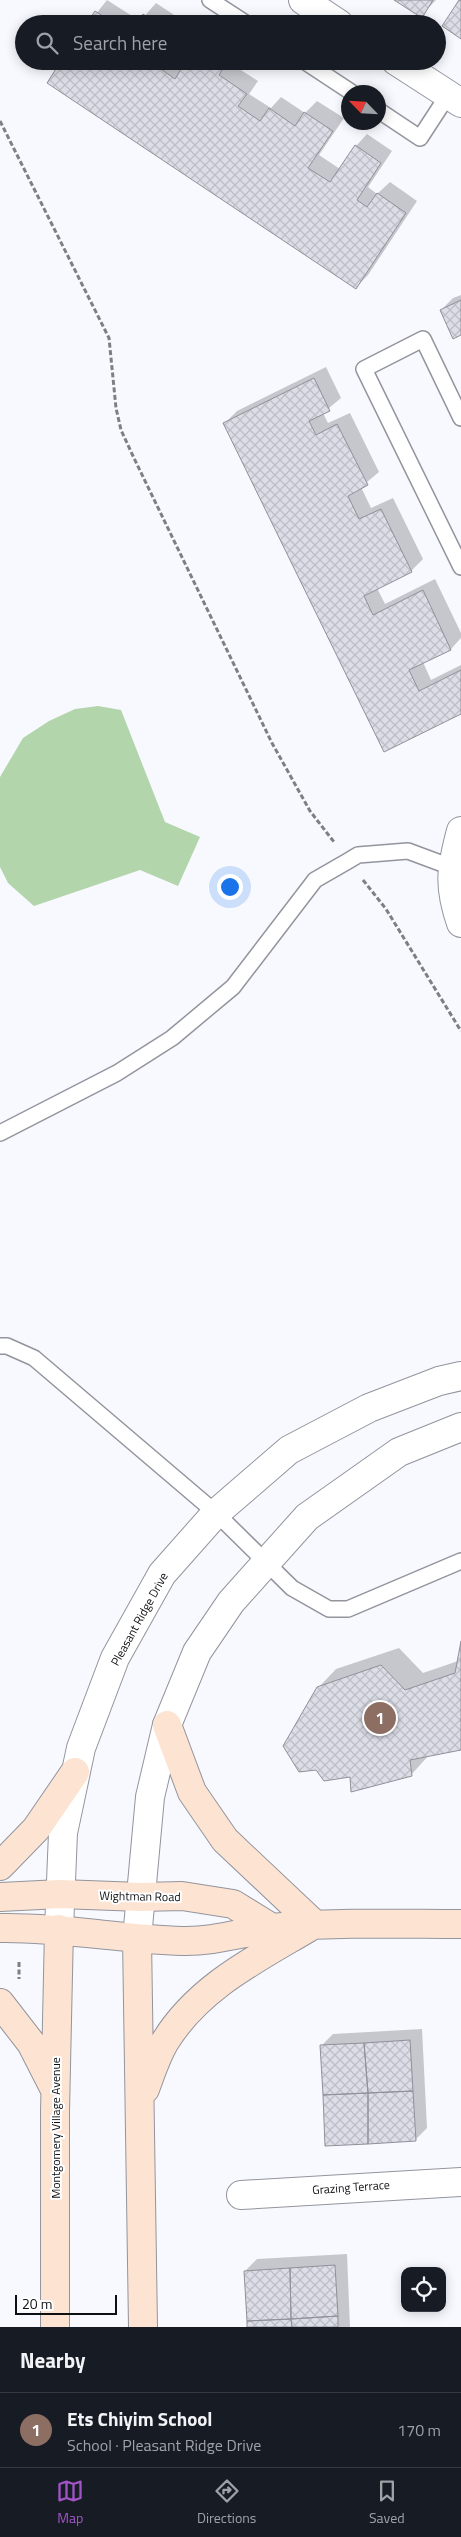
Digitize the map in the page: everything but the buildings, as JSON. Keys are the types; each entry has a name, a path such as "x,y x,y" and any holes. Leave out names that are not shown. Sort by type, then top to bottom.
{"main road":[{"path":"167,1725 192,1792 225,1840 314,1924"},
{"path":"0,1866 36,1829 76,1772"},
{"name":"Wightman Road","path":"0,1897 60,1894 141,1897 182,1896 234,1904 272,1928"},
{"path":"140,2099 165,2041 189,2008 230,1974 314,1924"},
{"path":"0,1928 59,1929 183,1941 221,1939 272,1928 314,1924 461,1924"},
{"name":"Montgomery Village Avenue","path":"55,2327 55,2091 59,1929"},
{"path":"137,1938 143,2327"},
{"path":"0,2002 30,2043 55,2091"}],"street":[{"path":"303,0 326,15"},
{"path":"410,70 455,99"},
{"path":"461,831 451,867 455,906 461,923"},
{"name":"Pleasant Ridge Drive","path":"59,1929 63,1833 81,1748 115,1658 162,1574 216,1513 288,1450 369,1408 439,1382 461,1376"},
{"path":"137,1938 150,1797 167,1725 196,1652 231,1602 307,1517 399,1452 461,1426"},
{"name":"Grazing Terrace","path":"241,2196 461,2182"}],"lane":[{"path":"210,0 233,15"},
{"path":"318,70 341,85"},
{"path":"386,115 420,138 455,99"},
{"path":"461,418 423,339 364,369 461,567"},
{"path":"0,1133 117,1073 172,1038 232,987 315,880 358,855 408,851 451,867"},
{"path":"0,1346 7,1346 34,1358 216,1513 292,1588 330,1609 348,1608 461,1561"}],"path":[{"path":"0,121 109,338 116,408 121,430 272,743 310,811 386,909 461,1031"},
{"path":"18,1962 19,1981"}],"green space":[{"path":"98,706 121,710 165,822 200,837 178,886 140,870 34,906 8,883 0,867 0,777 23,738 49,721 75,709"}],"place":[{"name":"Ets Chiyim School","path":"380,1718"}]}
